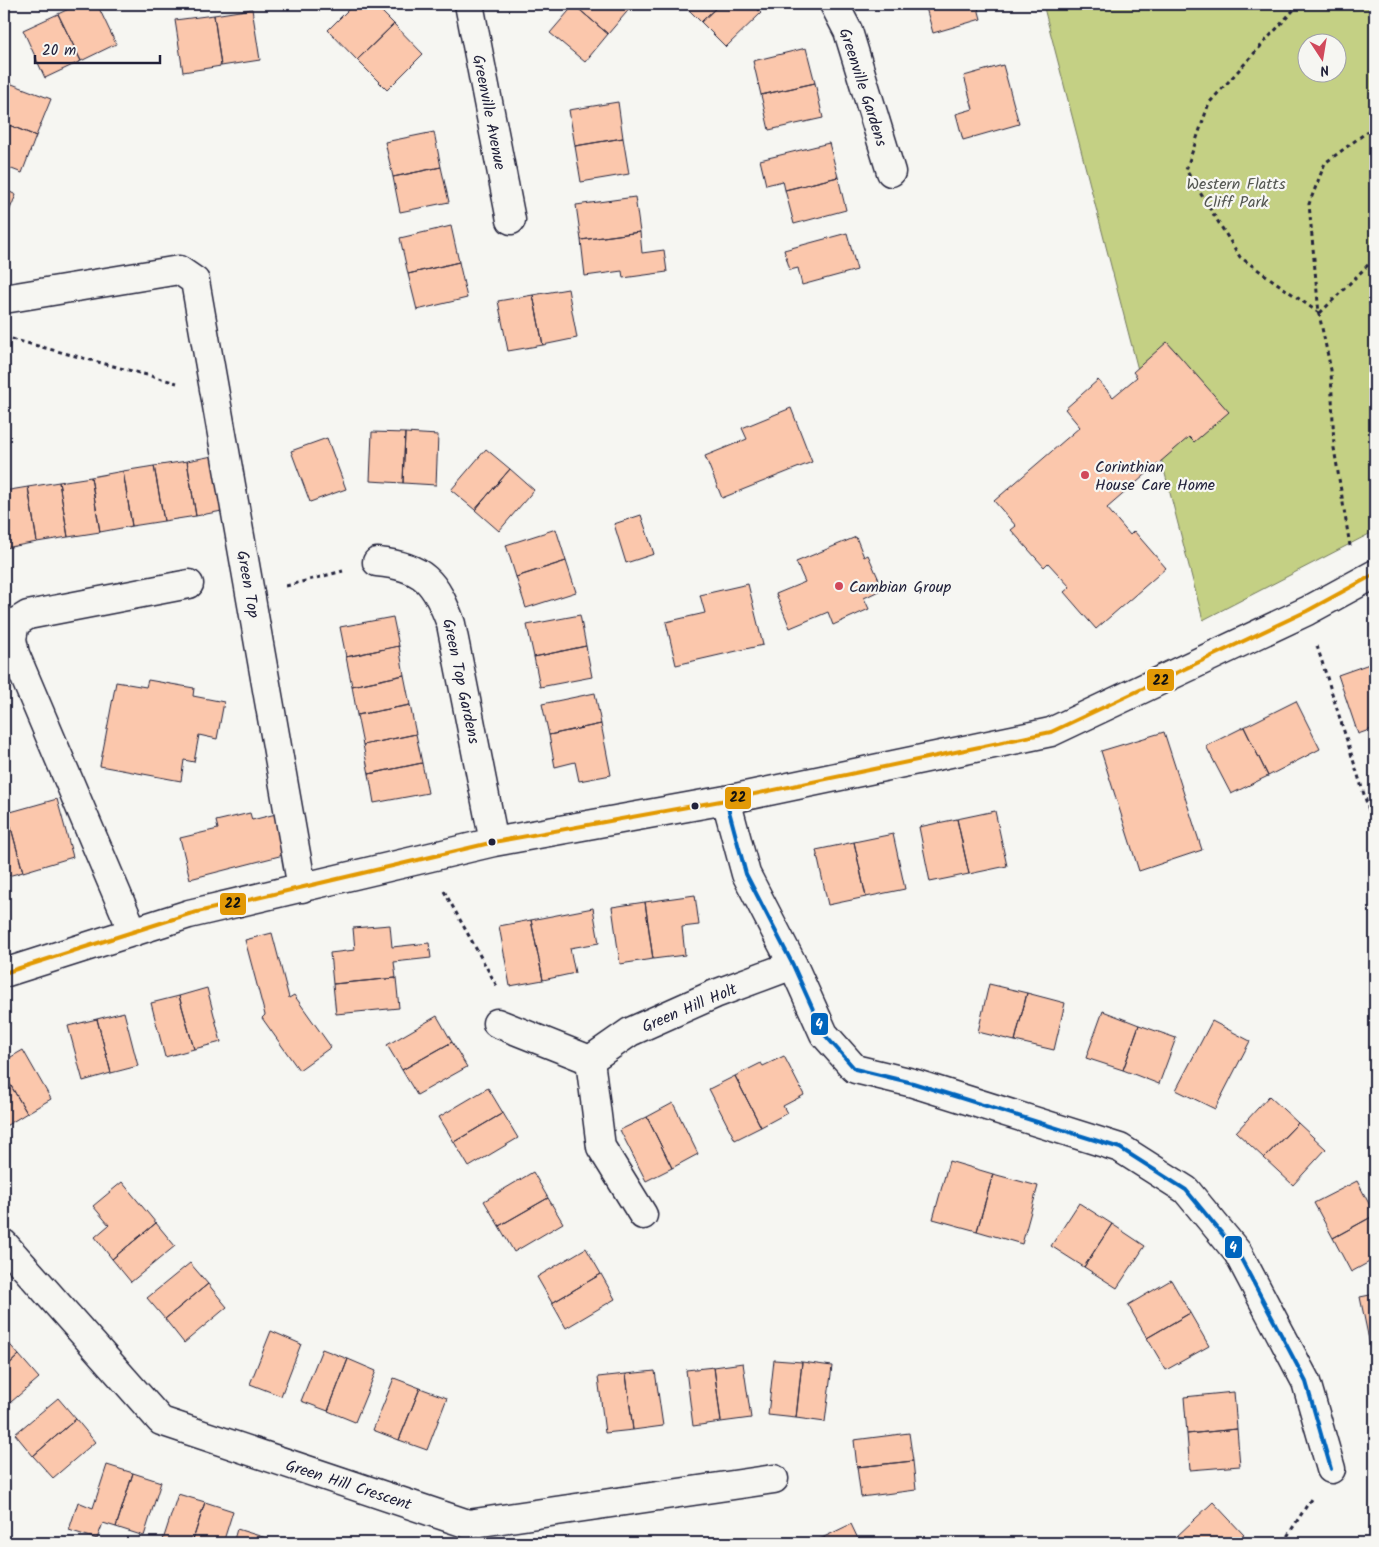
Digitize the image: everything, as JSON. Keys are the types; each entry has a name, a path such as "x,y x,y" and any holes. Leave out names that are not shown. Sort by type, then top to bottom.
{"street":[{"name":"Greenville Avenue","path":"469,4 511,220"},
{"name":"Greenville Gardens","path":"834,4 848,31 891,172"},
{"name":"Green Top","path":"4,299 179,270 195,281 302,888"},
{"name":"Green Top Gardens","path":"377,562 402,564 424,577 442,596 451,624 494,842"},
{"path":"4,973 189,914 494,842 726,800 1051,732 1307,611 1366,579"},
{"path":"133,932 15,654 12,639 15,623 28,615 189,584"},
{"path":"726,800 746,874 793,965 824,1034 855,1069 914,1083 1120,1148 1186,1190 1238,1254 1306,1382 1331,1469"},
{"name":"Green Hill Holt","path":"590,1060 630,1032 715,994 793,965"},
{"path":"497,1023 590,1060 601,1147 643,1215"},
{"name":"Green Hill Crescent","path":"4,1244 161,1421 468,1524 774,1479"}],"path":[{"path":"1299,4 1208,103 1186,170 1240,258 1319,314"},
{"path":"1366,579 1334,448 1331,370 1319,314 1309,204 1325,163 1375,126"},
{"path":"1319,314 1375,258"},
{"path":"4,337 215,394"},
{"path":"250,594 377,562"},
{"path":"1307,611 1322,667 1375,829"},
{"path":"425,858 524,1034"},
{"path":"1283,1543 1331,1469"}],"green space":[{"name":"Western Flatts Cliff Park","path":"1043,4 1375,4 1375,531 1203,620"}],"building":[{"path":"79,4 97,4 116,44 81,61 58,14"},
{"path":"354,4 374,4 394,24 357,60 328,30"},
{"path":"575,4 629,4 632,6 608,34"},
{"path":"683,4 720,4 701,22"},
{"path":"720,4 752,4 761,13 726,47 701,22"},
{"path":"925,4 977,4 981,19 933,33"},
{"path":"574,5 608,34 585,62 550,33"},
{"path":"252,9 260,60 221,66 214,15"},
{"path":"58,14 81,61 45,78 23,30"},
{"path":"214,15 221,66 183,72 175,20"},
{"path":"394,24 423,54 387,90 357,60"},
{"path":"806,48 815,83 761,95 753,61"},
{"path":"1003,65 1019,124 963,140 956,114 973,109 964,76"},
{"path":"4,81 51,99 36,136 4,123"},
{"path":"815,83 823,118 769,130 761,95"},
{"path":"618,102 623,138 575,146 569,110"},
{"path":"4,123 36,136 22,173 4,166"},
{"path":"434,132 441,167 393,177 385,142"},
{"path":"623,138 629,174 581,182 575,146"},
{"path":"829,143 838,177 785,190 783,181 766,185 760,160"},
{"path":"441,167 449,202 400,212 393,177"},
{"path":"838,177 846,210 794,224 785,190"},
{"path":"4,189 16,195 4,223"},
{"path":"635,197 640,232 581,240 576,205"},
{"path":"451,226 459,262 408,274 400,238"},
{"path":"640,232 642,253 664,250 667,272 623,278 622,271 585,276 581,240"},
{"path":"847,233 857,270 802,285 798,268 790,270 784,250"},
{"path":"459,262 467,298 417,310 408,274"},
{"path":"568,289 577,338 543,345 533,295"},
{"path":"533,295 543,345 508,351 498,301"},
{"name":"Corinthian House Care Home","path":"1167,342 1229,412 1194,442 1189,437 1107,508 1130,535 1134,531 1166,568 1096,629 1064,592 1070,587 1048,563 1044,567 1011,530 1016,526 994,501 1080,427 1065,409 1098,380 1113,397 1137,377 1133,372"},
{"path":"791,408 812,462 722,498 705,456 747,439 742,428"},
{"path":"372,432 405,433 403,483 370,481"},
{"path":"405,433 438,435 436,485 403,483"},
{"path":"327,438 346,489 310,502 291,451"},
{"path":"486,449 510,469 475,510 451,490"},
{"path":"218,455 227,510 196,516 187,461"},
{"path":"187,461 196,516 164,521 154,466"},
{"path":"154,466 164,521 132,526 123,471"},
{"path":"510,469 534,490 499,531 475,510"},
{"path":"123,471 132,526 100,532 91,477"},
{"path":"91,477 100,532 68,537 59,482"},
{"path":"59,482 68,537 37,542 28,487"},
{"path":"28,487 37,542 5,548 4,491"},
{"path":"641,515 654,554 626,563 614,524"},
{"path":"556,529 566,561 516,577 506,545"},
{"name":"Cambian Group","path":"856,537 864,557 868,555 883,589 864,598 869,609 833,625 828,612 790,628 776,594 805,582 796,562"},
{"path":"566,561 576,592 526,608 516,577"},
{"path":"748,584 763,645 676,665 666,622 705,613 700,595"},
{"path":"580,615 586,646 534,657 527,625"},
{"path":"393,617 399,646 346,657 340,627"},
{"path":"399,646 404,675 352,686 346,657"},
{"path":"586,646 592,677 540,687 534,657"},
{"path":"1375,662 1375,728 1358,734 1338,675"},
{"path":"404,675 410,705 357,715 352,686"},
{"path":"148,680 194,688 193,696 224,702 217,739 199,735 194,762 184,760 181,781 100,766 116,682 146,687"},
{"path":"595,693 601,724 549,735 542,704"},
{"path":"1296,701 1320,749 1268,776 1244,727"},
{"path":"410,705 416,734 363,745 357,715"},
{"path":"601,724 611,775 579,781 575,762 555,767 549,735"},
{"path":"1244,727 1268,776 1231,794 1206,746"},
{"path":"1164,732 1202,850 1139,871 1101,751"},
{"path":"416,734 422,763 369,774 363,745"},
{"path":"422,763 428,793 374,803 369,774"},
{"path":"57,799 73,857 23,872 7,813"},
{"path":"995,811 1007,866 969,874 957,819"},
{"path":"284,812 295,852 190,879 180,838 218,829 216,821 250,813 252,820"},
{"path":"7,813 23,872 4,877 4,814"},
{"path":"957,819 969,874 930,882 919,827"},
{"path":"893,834 905,889 866,897 854,842"},
{"path":"854,842 866,897 828,905 816,850"},
{"path":"695,895 699,925 682,927 685,955 653,959 645,902"},
{"path":"645,902 653,959 620,964 612,907"},
{"path":"593,908 599,943 570,948 575,973 543,980 531,920"},
{"path":"531,920 543,980 510,986 499,926"},
{"path":"390,925 392,947 429,943 431,958 394,962 396,978 333,984 330,953 355,950 353,928"},
{"path":"272,933 289,998 294,995 331,1047 299,1070 262,1018 265,1015 245,940"},
{"path":"396,978 399,1008 336,1014 333,984"},
{"path":"989,984 1027,993 1015,1041 978,1032"},
{"path":"207,988 221,1042 194,1049 179,996"},
{"path":"1027,993 1065,1003 1054,1050 1015,1041"},
{"path":"179,996 194,1049 165,1057 151,1003"},
{"path":"1103,1011 1139,1025 1123,1070 1086,1058"},
{"path":"124,1012 138,1066 111,1073 97,1019"},
{"path":"437,1016 452,1042 402,1070 387,1045"},
{"path":"97,1019 111,1073 83,1081 68,1026"},
{"path":"1212,1021 1250,1041 1215,1109 1176,1090"},
{"path":"1139,1025 1176,1038 1159,1084 1123,1070"},
{"path":"452,1042 467,1067 417,1095 402,1070"},
{"path":"23,1050 51,1099 27,1113 4,1074 4,1061"},
{"path":"784,1056 804,1095 783,1106 787,1113 761,1127 735,1076 761,1063 763,1066"},
{"path":"4,1074 27,1113 4,1127"},
{"path":"735,1076 761,1127 735,1140 709,1089"},
{"path":"488,1088 503,1113 454,1142 439,1117"},
{"path":"1269,1096 1298,1123 1264,1158 1236,1132"},
{"path":"673,1103 698,1154 672,1168 647,1117"},
{"path":"503,1113 518,1138 469,1167 454,1142"},
{"path":"647,1117 672,1168 646,1181 620,1130"},
{"path":"1298,1123 1326,1149 1293,1185 1264,1158"},
{"path":"949,1161 993,1174 977,1231 933,1219"},
{"path":"533,1172 548,1198 499,1226 484,1201"},
{"path":"993,1174 1038,1186 1022,1244 977,1231"},
{"path":"1357,1181 1375,1215 1333,1238 1314,1203"},
{"path":"122,1182 156,1223 112,1259 95,1237 109,1225 93,1206"},
{"path":"548,1198 563,1223 514,1252 499,1226"},
{"path":"1079,1203 1112,1224 1084,1267 1051,1246"},
{"path":"1375,1215 1375,1259 1351,1272 1333,1238"},
{"path":"156,1223 175,1246 131,1282 112,1259"},
{"path":"1112,1224 1145,1246 1117,1288 1084,1267"},
{"path":"586,1248 601,1274 552,1303 537,1277"},
{"path":"190,1263 208,1284 165,1319 147,1298"},
{"path":"601,1274 615,1299 566,1328 552,1303"},
{"path":"1171,1280 1190,1313 1147,1338 1128,1305"},
{"path":"208,1284 227,1307 184,1343 165,1319"},
{"path":"1375,1294 1375,1334 1368,1335 1360,1297"},
{"path":"1190,1313 1209,1346 1166,1370 1147,1338"},
{"path":"271,1331 301,1344 281,1396 250,1384"},
{"path":"1375,1334 1375,1371 1368,1335"},
{"path":"4,1338 19,1355 4,1369"},
{"path":"322,1349 348,1359 328,1411 301,1401"},
{"path":"19,1355 39,1378 4,1408 4,1369"},
{"path":"348,1359 376,1371 355,1422 328,1411"},
{"path":"774,1360 802,1362 796,1418 768,1415"},
{"path":"802,1362 832,1366 825,1422 796,1418"},
{"path":"743,1363 751,1418 721,1422 714,1367"},
{"path":"714,1367 721,1422 693,1426 686,1370"},
{"path":"655,1371 663,1426 633,1430 626,1374"},
{"path":"626,1374 633,1430 605,1433 598,1377"},
{"path":"394,1378 420,1388 399,1440 373,1430"},
{"path":"420,1388 447,1398 427,1450 399,1440"},
{"path":"1234,1392 1237,1429 1187,1434 1184,1397"},
{"path":"58,1398 76,1419 33,1456 15,1434"},
{"path":"76,1419 95,1442 53,1478 33,1456"},
{"path":"1237,1429 1240,1466 1190,1470 1187,1434"},
{"path":"909,1433 913,1461 857,1467 854,1440"},
{"path":"913,1461 916,1490 861,1497 857,1467"},
{"path":"107,1465 133,1473 116,1527 103,1523 97,1539 69,1530 78,1502 93,1508"},
{"path":"133,1473 161,1482 144,1536 116,1527"},
{"path":"178,1494 205,1502 192,1543 162,1543"},
{"path":"205,1502 233,1511 223,1543 192,1543"},
{"path":"1213,1502 1244,1535 1234,1543 1180,1543 1175,1538"},
{"path":"851,1524 860,1543 827,1543 824,1537"},
{"path":"237,1529 263,1537 262,1543 233,1543"},
{"path":"263,1537 282,1543 262,1543"},
{"path":"824,1537 827,1543 811,1543"}],"transit line":[{"name":"22","path":"4,973 189,914 494,842 726,800 1051,732 1307,611 1375,574"},
{"name":"4","path":"726,800 746,874 793,965 824,1034 855,1069 913,1083 1120,1148 1186,1190 1238,1253 1306,1382 1331,1469"}],"place":[{"name":"Corinthian House Care Home","path":"1085,475"},
{"name":"Cambian Group","path":"839,586"}]}
